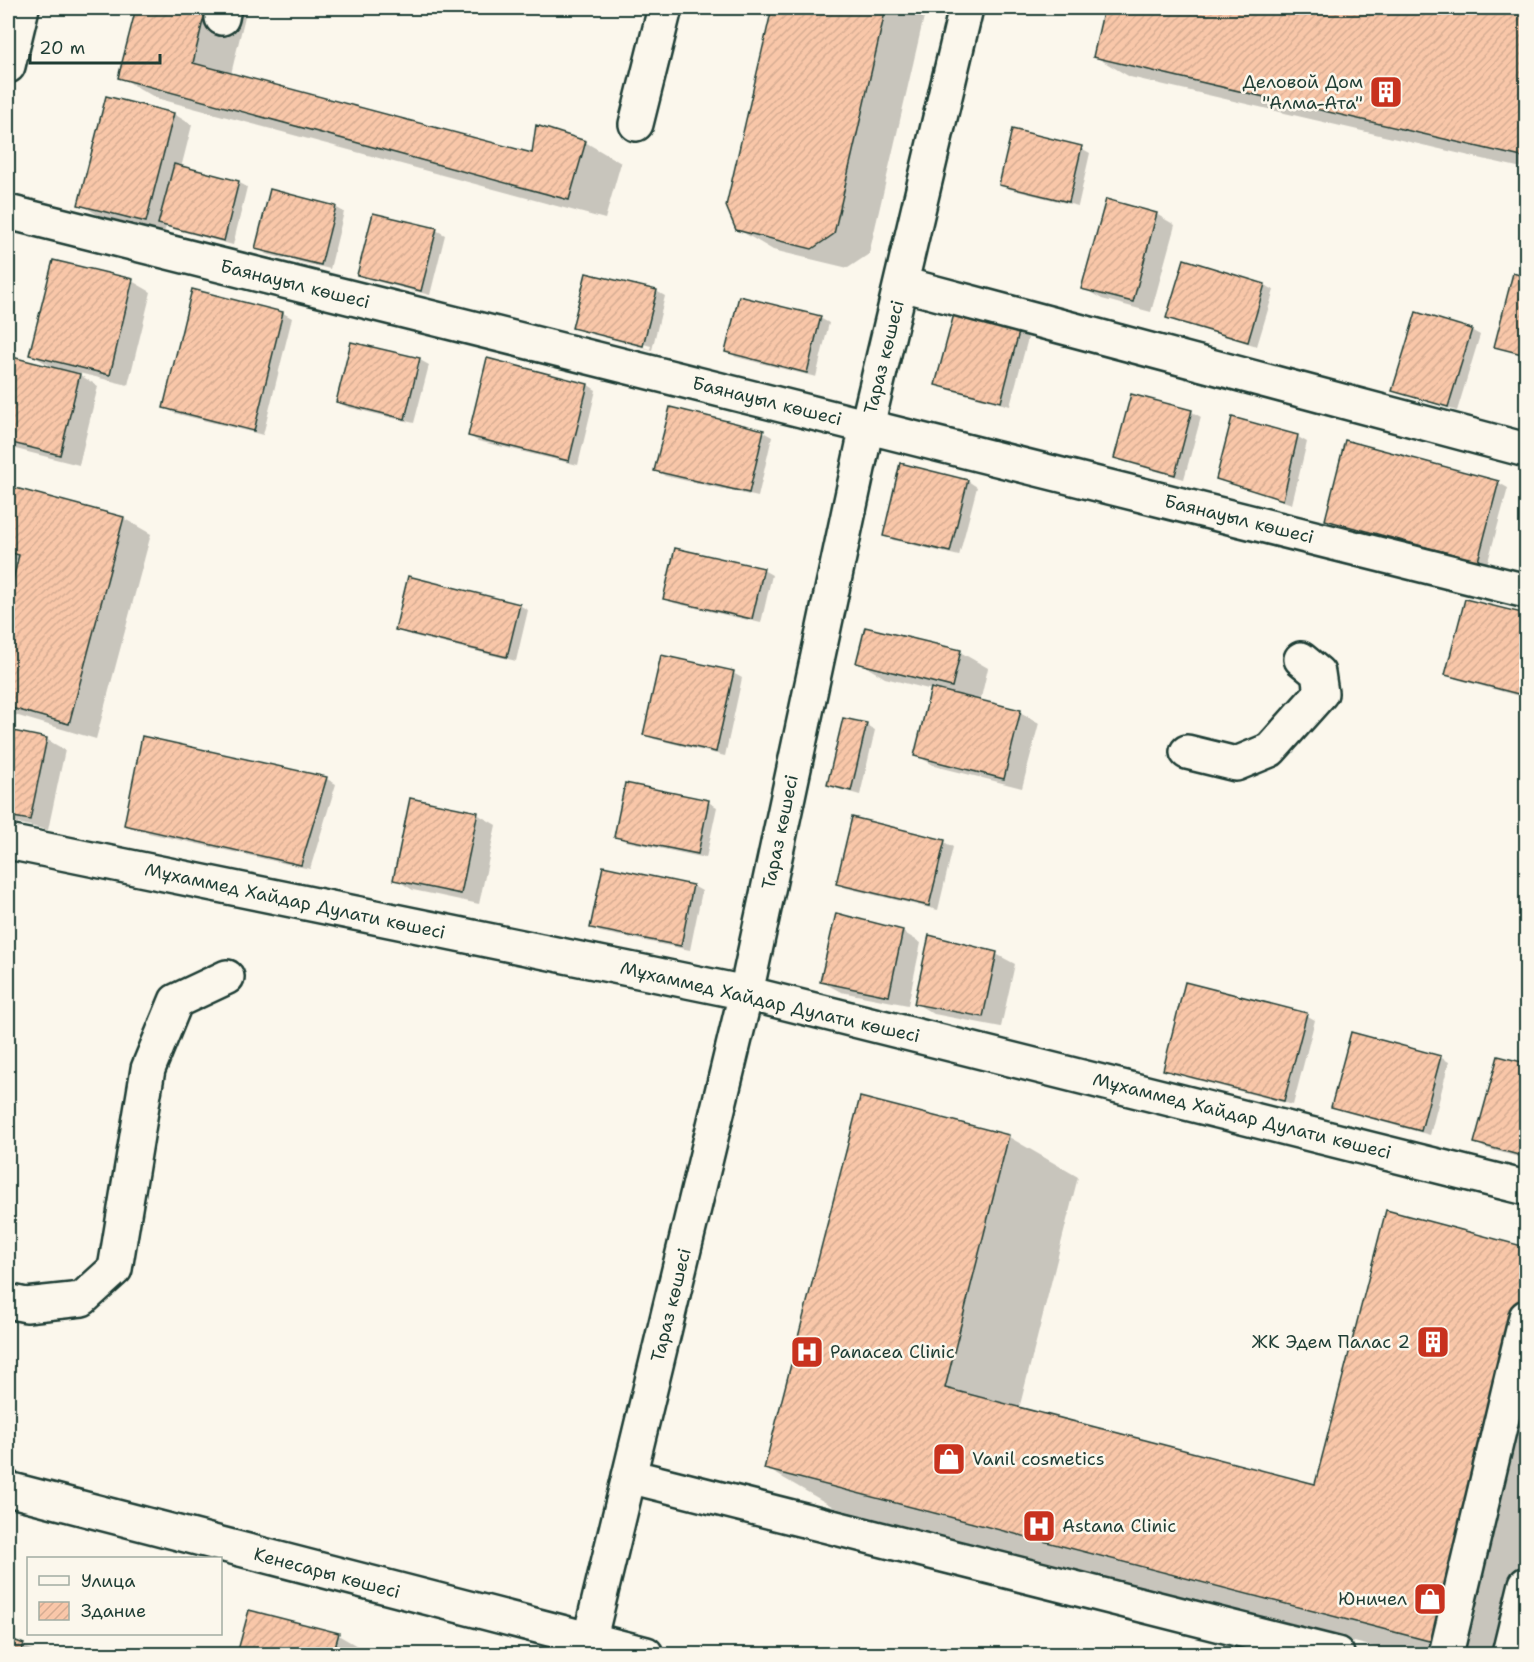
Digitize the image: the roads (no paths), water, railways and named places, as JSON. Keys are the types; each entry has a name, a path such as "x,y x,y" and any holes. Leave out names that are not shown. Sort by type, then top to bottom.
{"street":[{"path":"8,66 22,8"},
{"path":"636,124 665,8"},
{"name":"Тараз көшесі","path":"588,1648 746,993 867,426 966,8"},
{"name":"Баянауыл көшесі","path":"8,212 1527,591"},
{"path":"902,284 1527,450"},
{"path":"1187,752 1236,764 1270,750 1321,693 1318,673 1301,659"},
{"name":"Мұхаммед Хайдар Дулати көшесі","path":"8,842 746,993 1527,1188"},
{"path":"8,1301 26,1305 82,1299 115,1269 148,1069 176,1000 227,976"},
{"path":"1446,1654 1527,1317"},
{"path":"629,1476 1337,1654"},
{"name":"Кенесары көшесі","path":"8,1489 588,1648 646,1654"},
{"path":"1509,1654 1527,1584"}],"place":[{"name":"Деловой Дом \"Алма-Ата\"","path":"1386,92"},
{"name":"ЖК Эдем Палас 2","path":"1433,1342"},
{"name":"Panacea Clinic","path":"807,1352"},
{"name":"Vanil cosmetics","path":"949,1459"},
{"name":"Astana Clinic","path":"1039,1526"},
{"name":"Юничел","path":"1430,1599"}]}
